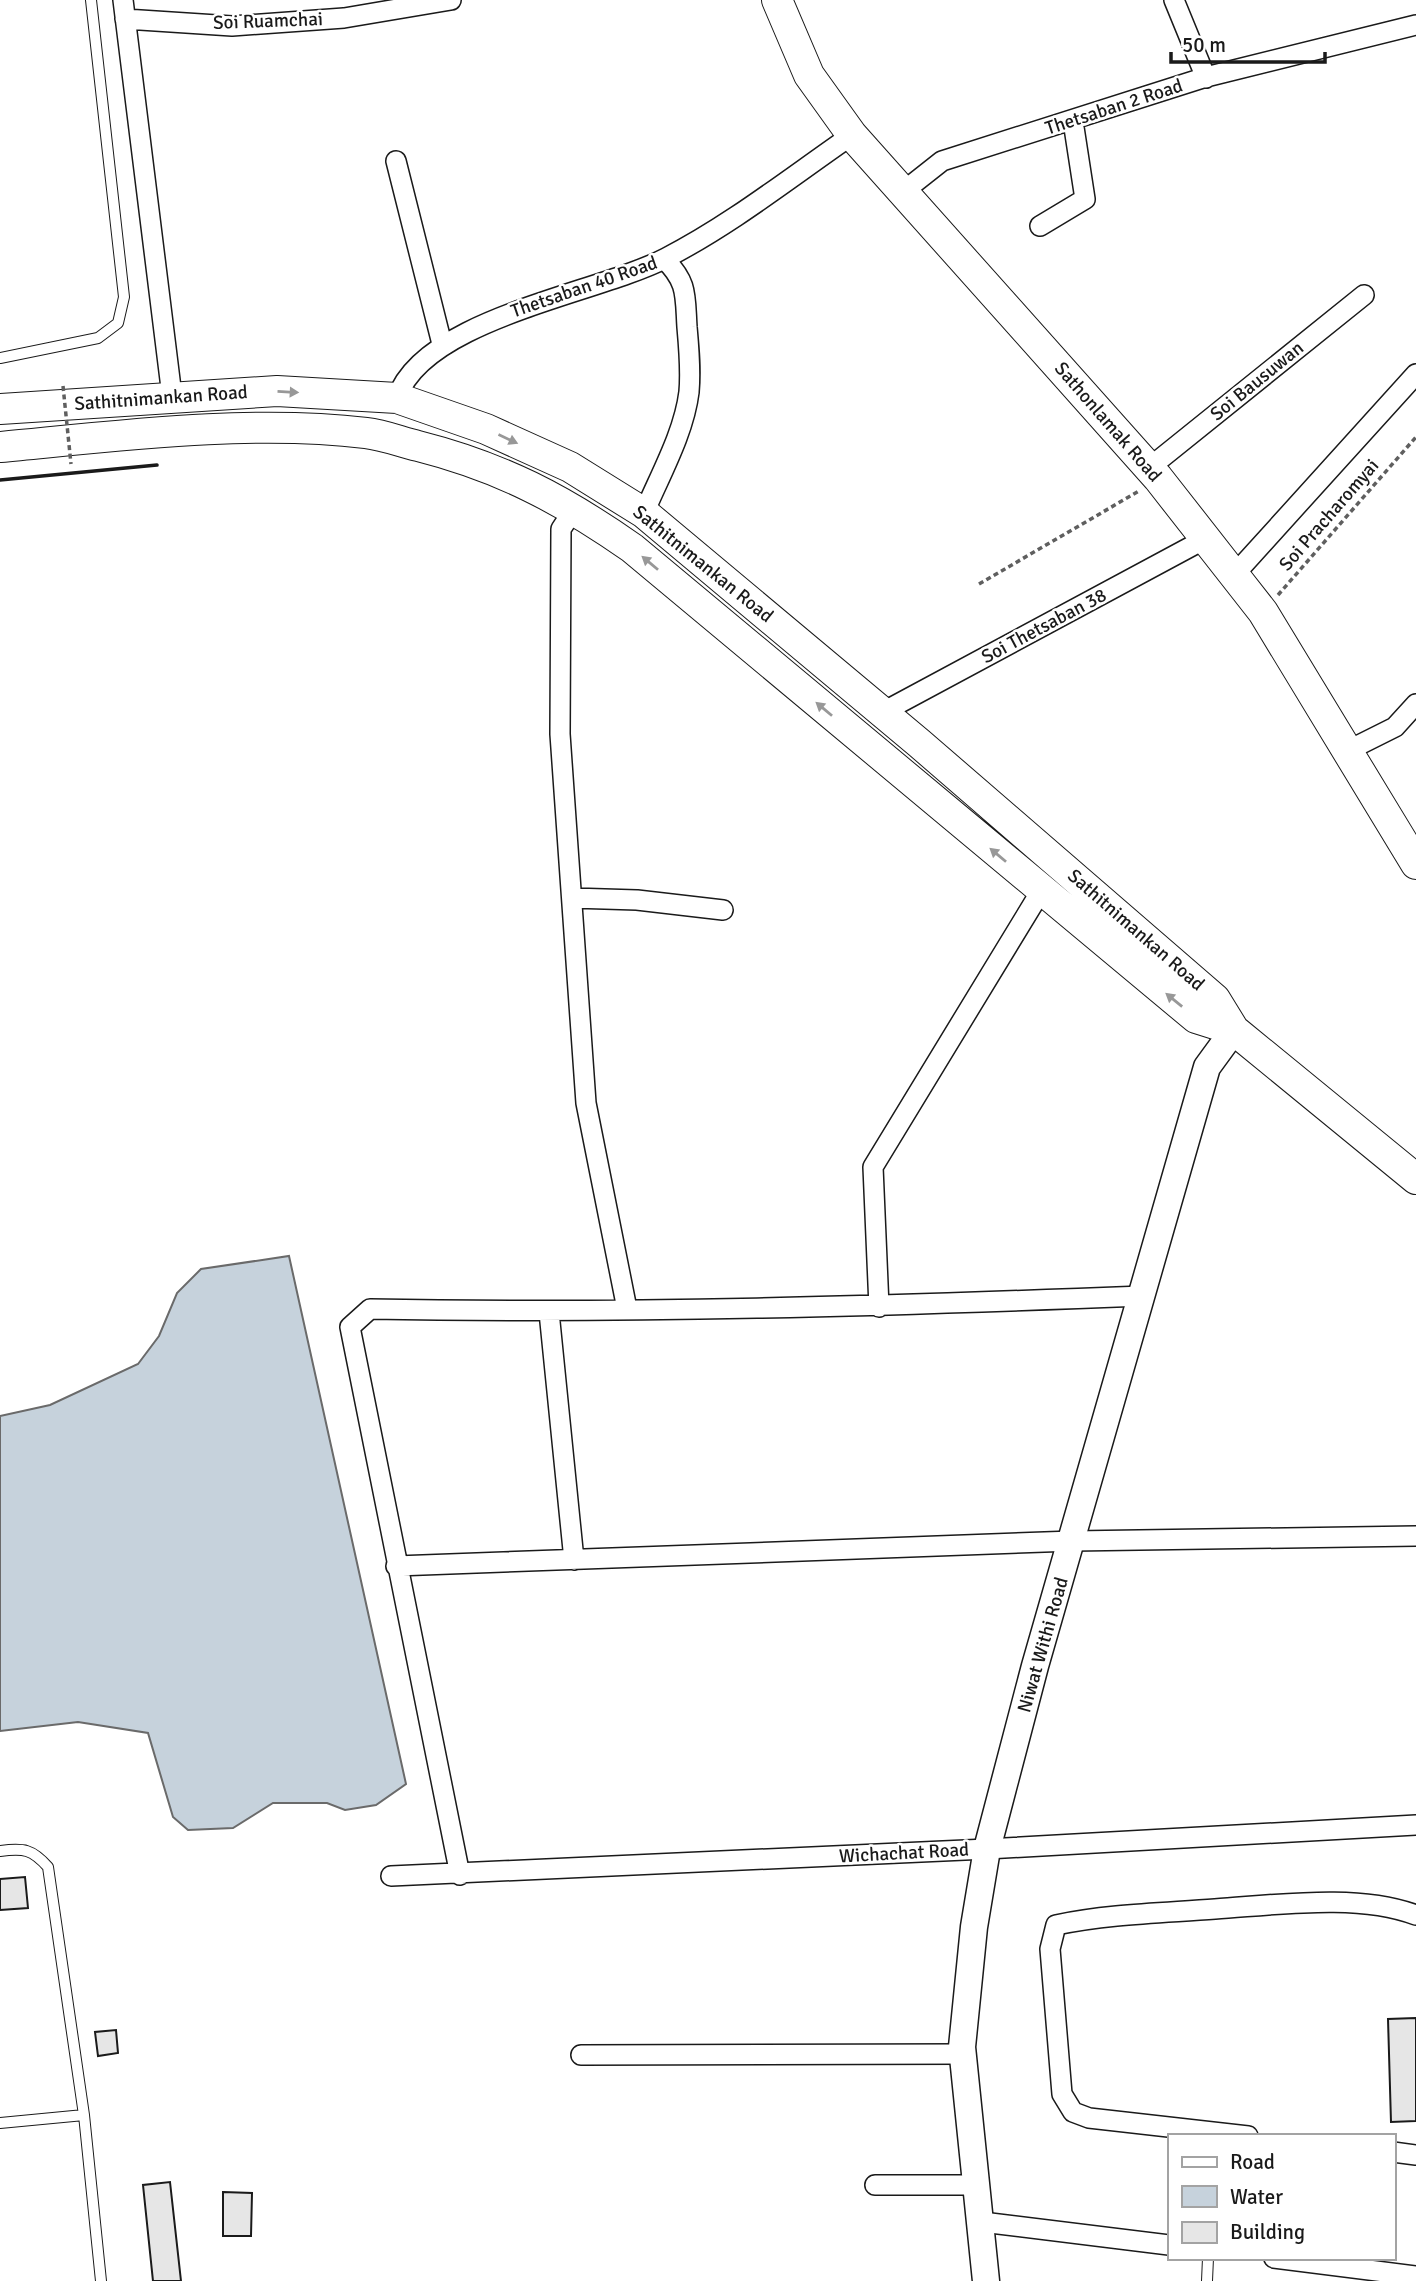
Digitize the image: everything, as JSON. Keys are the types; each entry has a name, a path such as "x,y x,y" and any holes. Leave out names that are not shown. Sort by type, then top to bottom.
{"main road":[{"name":"Sathonlamak Road","path":"777,0 809,75 852,135 1154,473 1263,612 1416,864"},
{"name":"Sathitnimankan Road","path":"0,405 277,391 397,398 486,429 570,467 644,513 883,712 1215,999 1234,1030 1416,1179"},
{"name":"Sathitnimankan Road","path":"0,447 131,435 269,429 368,433 470,459 575,508 632,548 1196,1018 1234,1030"},
{"name":"Niwat Withi Road","path":"986,2281 963,2054 974,1927 986,1849 1035,1666 1073,1542 1208,1067 1234,1030"}],"street":[{"name":"Soi Ruamchai","path":"124,9 232,26 344,18 450,0"},
{"path":"1174,0 1206,78"},
{"path":"124,9 172,396"},
{"name":"Thetsaban 2 Road","path":"904,191 942,161 1206,78 1416,25"},
{"path":"1040,226 1085,199 1073,121"},
{"name":"Thetsaban 40 Road","path":"397,398 402,382 442,344 491,319 582,292 664,259 708,235 852,135"},
{"path":"396,161 442,344"},
{"path":"644,513 682,420 688,394 690,364 684,290 679,274 664,259"},
{"name":"Soi Bausuwan","path":"1154,473 1364,295"},
{"path":"1234,575 1416,374"},
{"path":"575,508 561,529 560,734 586,1103 627,1309"},
{"name":"Soi Thetsaban 38","path":"883,712 1205,539"},
{"path":"1347,751 1395,727 1416,704"},
{"path":"879,1307 873,1167 1041,891"},
{"path":"572,898 637,900 723,910"},
{"path":"460,1875 350,1327 370,1309 549,1312 879,1307 1143,1296"},
{"path":"549,1312 574,1560"},
{"path":"396,1566 1073,1542 1416,1536"},
{"name":"Wichachat Road","path":"391,1876 460,1875 986,1849 1416,1825"},
{"path":"1230,2134 1089,2118 1073,2112 1062,2094 1050,1949 1056,1925 1095,1917 1288,1905 1390,1905 1416,1915"},
{"path":"581,2055 963,2054"},
{"path":"1395,2152 1416,2155"},
{"path":"875,2185 978,2185"},
{"path":"982,2222 1168,2245"},
{"path":"1290,2260 1416,2276"}],"lane":[{"path":"0,358 98,338 118,323 124,297 91,0"},
{"path":"0,1851 16,1849 36,1853 48,1867 83,2115 101,2281"},
{"path":"0,2123 83,2115"},
{"path":"1207,2281 1208,2260"}],"path":[{"path":"63,386 71,464"},
{"name":"Soi Pracharomyai","path":"1263,612 1416,437"},
{"path":"979,584 1108,511 1154,473"}],"water":[{"path":"289,1256 406,1784 376,1805 345,1810 327,1803 273,1803 233,1828 188,1830 173,1817 148,1733 78,1722 0,1731 0,1416 50,1405 138,1364 159,1336 177,1293 201,1269"}],"building":[{"path":"25,1877 28,1908 0,1910 0,1879"},
{"path":"1416,2018 1416,2121 1391,2122 1388,2019"},
{"path":"116,2030 118,2053 98,2056 95,2032"},
{"path":"170,2182 181,2281 153,2281 143,2185"},
{"path":"223,2192 252,2193 251,2236 223,2236"}],"wall":[{"path":"0,480 157,465"}]}
